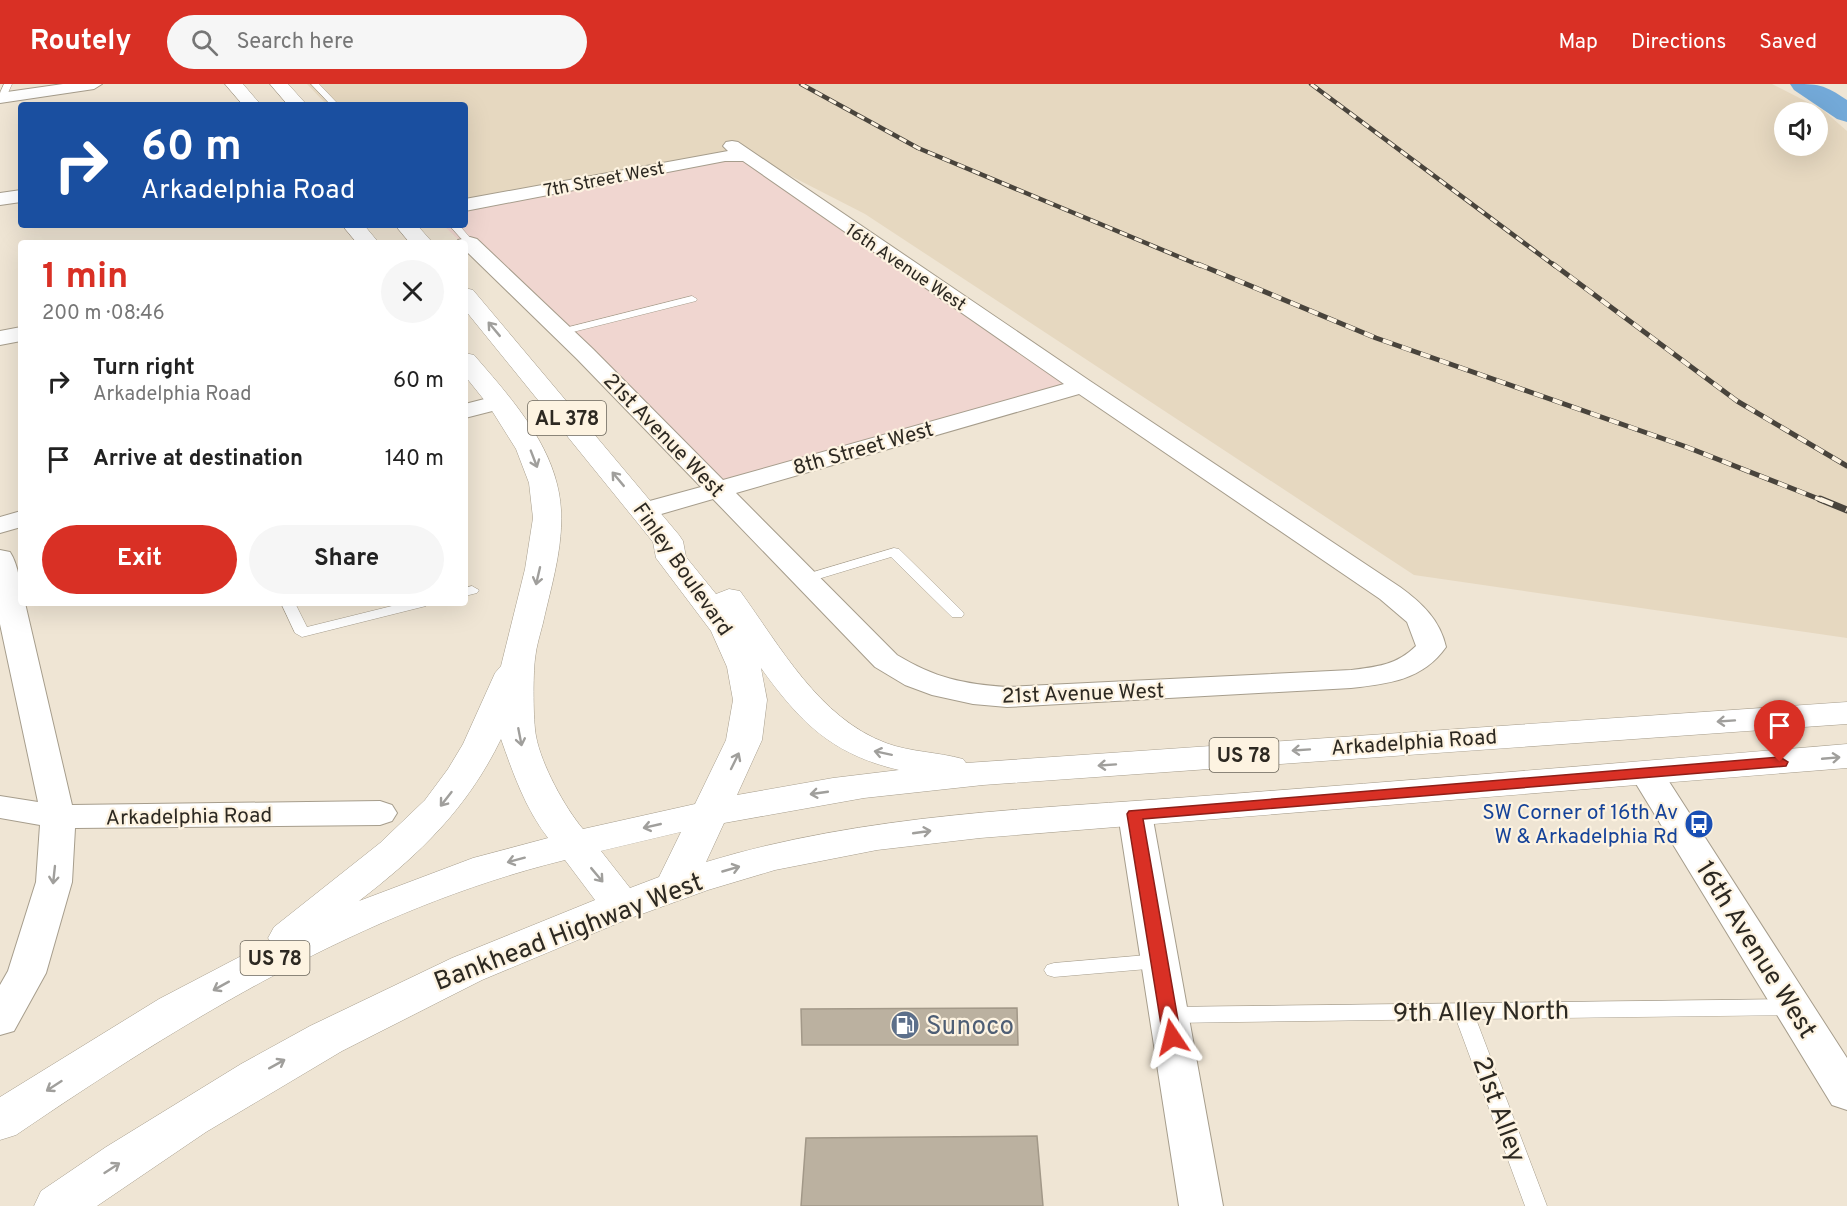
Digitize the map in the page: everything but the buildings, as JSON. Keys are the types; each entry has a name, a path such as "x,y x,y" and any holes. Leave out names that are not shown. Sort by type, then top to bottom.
{"main road":[{"path":"234,84 249,102"},
{"path":"279,84 295,102"},
{"path":"356,228 366,240"},
{"path":"409,228 419,240"},
{"name":"Finley Boulevard","path":"468,299 668,541 671,558 727,629 744,667 748,683 748,718 744,740 675,886"},
{"name":"AL 378","path":"468,364 500,402 531,449 543,483 548,519 540,569 518,658 518,736 534,779 553,818 622,906"},
{"path":"500,402 544,389"},
{"path":"668,541 703,562 809,708 837,731 870,751 981,774"},
{"path":"253,969 343,892 379,866 437,811 473,758 501,703 518,658"},
{"name":"Arkadelphia Road","path":"981,774 1506,735 1847,713"},
{"name":"US 78","path":"1135,814 1847,756"},
{"name":"US 78","path":"0,1121 108,1051 253,969 375,910 489,867 708,813 863,786 981,774"},
{"name":"Bankhead Highway West","path":"58,1206 184,1120 339,1029 486,958 675,886 777,856 869,840 962,826 1135,814"}],"street":[{"path":"5,93 94,84"},
{"name":"7th Street West","path":"468,204 738,152"},
{"name":"16th Avenue West","path":"738,152 1082,386"},
{"path":"0,199 18,196"},
{"name":"21st Avenue West","path":"468,243 561,332 886,661 910,678 940,688 976,695 1007,697 1351,679 1393,674 1419,662 1431,647 1429,632 1411,609 1390,593 1082,386"},
{"path":"0,338 18,335"},
{"name":"8th Street West","path":"644,511 1082,386"},
{"path":"468,410 500,402"},
{"path":"0,525 18,520"},
{"path":"0,558 58,817 54,882 27,973 0,1020"},
{"name":"16th Avenue West","path":"1647,774 1847,1094"},
{"name":"Arkadelphia Road","path":"0,807 58,817 380,813"},
{"path":"1135,814 1201,1206"}],"lane":[{"path":"315,84 332,102"},
{"path":"561,332 692,299"},
{"path":"805,579 894,552 957,614"},
{"path":"289,606 302,633 409,606"},
{"path":"1054,970 1159,961"},
{"name":"9th Alley North","path":"1169,1015 1794,1007"},
{"name":"21st Alley","path":"1463,1011 1536,1206"}],"shaded area":[{"path":"307,84 1772,84 1807,102 1774,102 1774,156 1828,156 1828,114 1847,131 1847,638 1414,575 865,214 752,156 468,199 468,102 324,102"},
{"path":"752,156 1096,388 718,490 468,246 468,240 459,240 446,228 468,228 468,199"}],"waterway":[{"path":"1804,84 1847,113"}],"railway":[{"path":"801,84 918,148 1201,266"},
{"path":"1311,84 1555,266"},
{"path":"1198,264 1376,338 1684,446 1824,501"},
{"path":"1553,264 1737,401 1847,466"},
{"path":"1820,499 1847,510"}],"place":[{"name":"SW Corner of 16th Av W & Arkadelphia Rd","path":"1699,824"},
{"name":"Sunoco","path":"905,1025"}],"route":[{"path":"1172,1037 1135,814 1780,762"}]}
